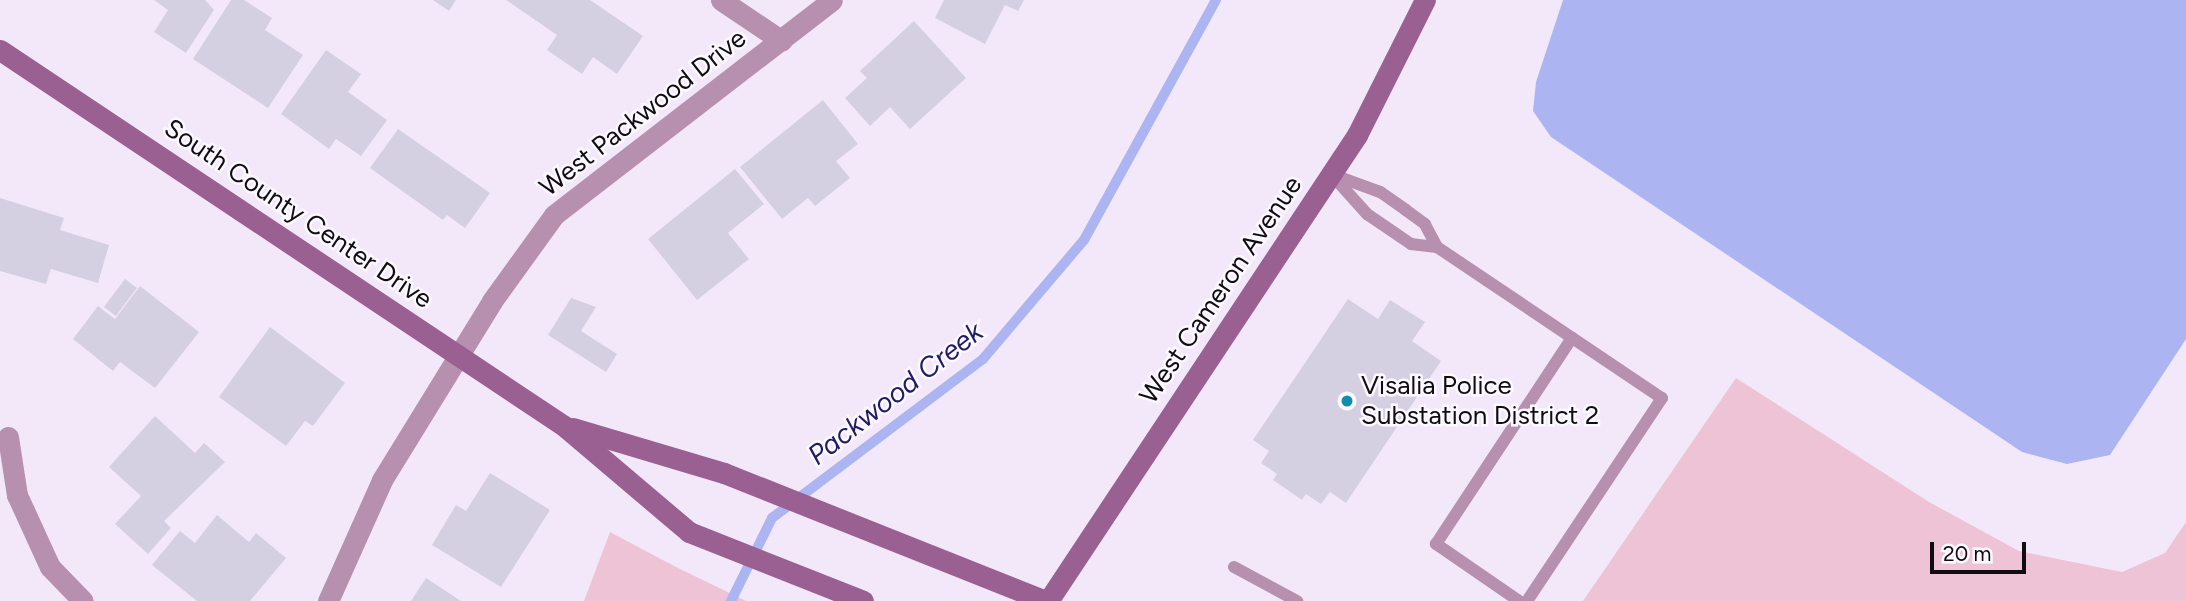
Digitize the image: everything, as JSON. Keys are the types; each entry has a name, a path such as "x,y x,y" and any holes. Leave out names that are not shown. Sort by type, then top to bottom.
{"street":[{"path":"721,0 782,41"},
{"name":"West Packwood Drive","path":"328,601 382,480 459,355 554,215 832,0"},
{"name":"West Cameron Avenue","path":"1047,601 1357,135 1425,0"},
{"name":"South County Center Drive","path":"0,50 564,426 690,532 863,601"},
{"name":"South County Center Drive","path":"564,426 724,473 1047,601"},
{"path":"8,437 17,495 50,567 83,601"}],"lane":[{"path":"1331,174 1380,192 1425,224 1437,247"},
{"path":"1331,174 1367,214 1410,244 1437,247 1662,398 1527,601"},
{"path":"1519,601 1436,544 1572,338"},
{"path":"1234,567 1297,601"}],"shaded area":[{"path":"1736,378 1929,502 2019,551 2122,572 2165,553 2186,522 2186,601 1583,601"},
{"path":"610,532 674,566 746,601 584,601"}],"water":[{"path":"1563,0 2186,0 2186,339 2110,455 2067,464 2022,452 1551,137 1533,111 1536,82"}],"building":[{"path":"154,0 205,0 214,10 186,53 154,32 168,10"},
{"path":"231,0 244,0 272,18 265,30 303,55 268,108 193,59"},
{"path":"433,0 456,0 449,11"},
{"path":"506,0 590,0 643,36 617,74 593,57 582,74 547,50 557,35"},
{"path":"944,0 1024,0 1018,11 1005,5 985,44 935,18"},
{"path":"914,21 966,78 910,129 890,107 870,126 845,98 867,78 860,71"},
{"path":"326,50 361,74 348,92 387,120 361,156 336,139 329,149 281,114"},
{"path":"823,100 858,144 836,161 850,178 815,206 808,198 782,219 740,167"},
{"path":"398,129 490,193 465,228 447,215 443,220 370,168"},
{"path":"735,169 764,204 728,233 749,259 697,300 648,239"},
{"path":"0,198 64,218 60,230 109,245 98,283 51,269 46,284 0,271"},
{"path":"125,279 137,288 116,316 104,307"},
{"path":"140,286 199,332 155,388 120,362 113,371 73,339 98,306 115,319"},
{"path":"571,298 596,307 581,331 617,354 606,372 548,335"},
{"name":"Visalia Police Substation District 2","path":"1348,299 1378,319 1390,300 1425,322 1412,341 1441,361 1346,503 1330,492 1321,504 1306,494 1302,500 1273,480 1277,474 1261,463 1269,451 1253,440"},
{"path":"270,327 345,383 313,426 305,421 286,446 219,397"},
{"path":"155,416 195,453 204,443 225,462 164,521 171,528 148,554 115,524 141,496 109,467"},
{"path":"490,473 550,510 501,587 432,545 456,505 466,511"},
{"path":"217,515 249,542 256,533 286,558 250,601 197,601 152,565 180,531 195,543"},
{"path":"426,578 461,601 411,601"}],"waterway":[{"name":"Packwood Creek","path":"731,601 772,518 983,359 1084,240 1216,0"}],"place":[{"name":"Visalia Police Substation District 2","path":"1347,401"}]}
